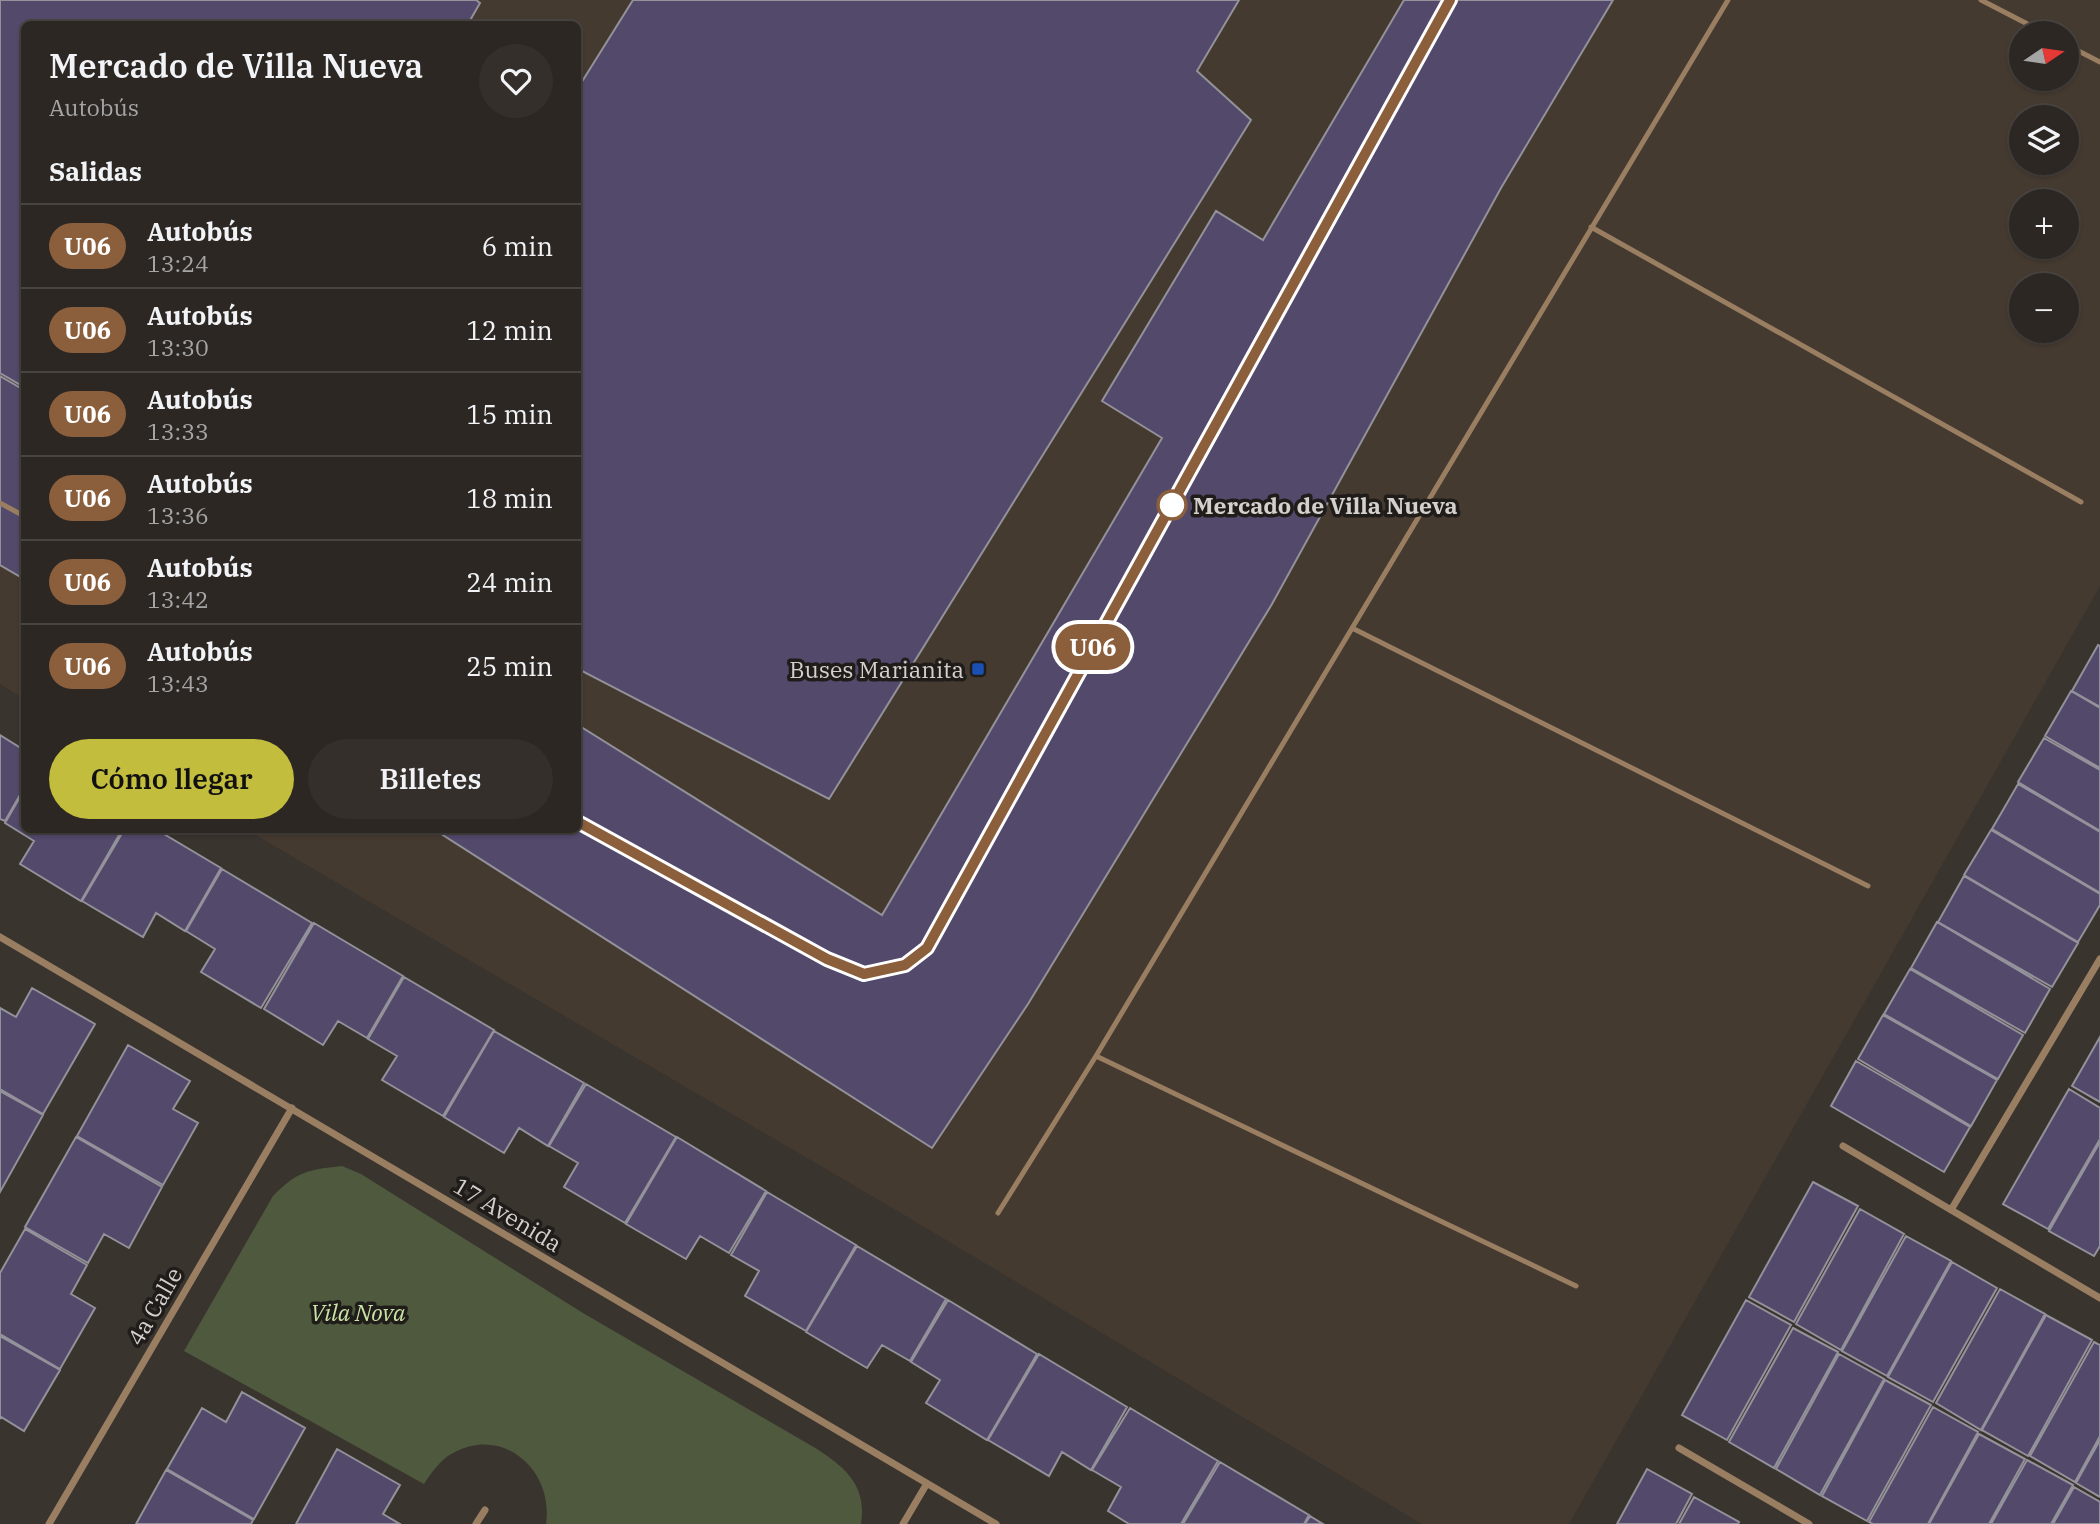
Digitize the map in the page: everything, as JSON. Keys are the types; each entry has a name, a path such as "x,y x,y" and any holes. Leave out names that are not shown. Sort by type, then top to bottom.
{"street":[{"name":"17 Avenida","path":"0,937 996,1524"},
{"path":"1951,1210 2100,959"},
{"name":"4a Calle","path":"49,1524 292,1108"},
{"path":"1843,1146 2100,1298"},
{"path":"1679,1448 1809,1524"},
{"path":"903,1524 926,1485"},
{"path":"476,1524 485,1510"}],"lane":[{"path":"581,824 827,959 864,974 905,965 927,948 1450,0"},
{"path":"998,1213 1096,1056 1728,0"},
{"path":"1981,0 2022,21"},
{"path":"2079,51 2100,62"},
{"path":"1591,228 2081,502"},
{"path":"0,503 21,514"},
{"path":"1352,628 1868,886"},
{"path":"1096,1056 1576,1286"}],"shaded area":[{"path":"0,0 2100,0 2100,586 1569,1524 1422,1524 901,1213 252,833 581,833 581,21 21,21 21,697 0,684"}],"green space":[{"name":"Vila Nova","path":"342,1166 361,1174 583,1313 817,1449 837,1463 852,1479 861,1499 861,1524 546,1524 542,1487 534,1471 522,1458 507,1449 490,1445 472,1446 453,1453 440,1463 424,1484 184,1351 273,1196 289,1181 304,1173"}],"building":[{"path":"0,0 476,0 480,3 470,21 21,21 21,385 0,373"},
{"path":"633,0 1239,0 1197,71 1251,120 829,799 581,671 581,83"},
{"path":"1404,0 1613,0 1501,188 1272,604 1028,1004 932,1148 440,833 581,833 581,727 882,915 1162,438 1102,401 1216,211 1263,240"},
{"path":"0,376 21,388 21,577 0,565"},
{"path":"2098,645 2100,646 2100,707 2072,691"},
{"path":"2071,691 2100,708 2100,768 2045,736"},
{"path":"0,735 21,748 21,793 5,821 0,819"},
{"path":"2044,738 2100,770 2100,831 2018,782"},
{"path":"2018,784 2100,832 2100,893 1992,829"},
{"path":"21,795 21,833 5,823"},
{"path":"1991,830 2100,894 2100,905 2078,942 1964,875"},
{"path":"21,833 120,833 81,901 20,864 34,841"},
{"path":"122,833 162,833 221,868 185,931 156,913 143,937 82,901"},
{"path":"222,869 312,923 261,1008 201,972 215,949 186,931"},
{"path":"1964,876 2078,943 2052,987 1938,922"},
{"path":"1937,922 2050,989 2025,1033 1911,968"},
{"path":"314,923 403,976 367,1038 338,1021 323,1045 264,1009"},
{"path":"1910,969 2023,1035 1998,1079 1884,1014"},
{"path":"404,977 494,1030 443,1116 382,1080 397,1056 368,1039"},
{"path":"32,988 95,1024 43,1114 0,1089 0,1008 16,1017"},
{"path":"1883,1015 1997,1080 1971,1126 1858,1059"},
{"path":"494,1031 584,1083 548,1146 519,1128 504,1153 444,1117"},
{"path":"2100,1037 2100,1102 2072,1086"},
{"path":"128,1045 190,1081 173,1109 198,1123 163,1185 77,1136"},
{"path":"1856,1061 1970,1127 1944,1172 1831,1106"},
{"path":"586,1084 676,1137 625,1223 564,1187 578,1163 549,1146"},
{"path":"2069,1089 2100,1108 2100,1139 2048,1229 2003,1204"},
{"path":"0,1091 43,1115 0,1192"},
{"path":"76,1137 162,1187 129,1248 104,1234 88,1263 25,1227"},
{"path":"677,1137 766,1191 729,1253 700,1236 686,1259 626,1224"},
{"path":"2100,1142 2100,1246 2094,1256 2049,1231"},
{"path":"1813,1182 1858,1206 1794,1322 1749,1297"},
{"path":"767,1192 856,1245 806,1331 745,1296 759,1271 731,1255"},
{"path":"1860,1209 1904,1234 1841,1350 1796,1324"},
{"path":"25,1229 87,1265 71,1294 95,1308 60,1369 0,1334 0,1273"},
{"path":"1906,1236 1951,1261 1887,1376 1842,1351"},
{"path":"857,1246 946,1299 910,1361 882,1345 867,1368 806,1332"},
{"path":"1952,1262 1997,1288 1933,1402 1888,1377"},
{"path":"2000,1289 2045,1314 1981,1430 1936,1403"},
{"path":"948,1300 1037,1354 987,1440 926,1403 940,1380 911,1362"},
{"path":"1746,1300 1791,1325 1727,1440 1682,1415"},
{"path":"2046,1315 2092,1340 2028,1456 1982,1430"},
{"path":"1793,1328 1838,1352 1774,1468 1729,1442"},
{"path":"0,1336 60,1370 24,1431 1,1417 0,1419"},
{"path":"2094,1342 2100,1345 2100,1436 2075,1482 2030,1456"},
{"path":"1039,1354 1127,1407 1091,1470 1062,1452 1049,1476 988,1440"},
{"path":"1839,1354 1884,1379 1820,1495 1776,1469"},
{"path":"1885,1380 1931,1405 1867,1521 1822,1496"},
{"path":"242,1392 305,1428 254,1519 167,1469 202,1408 226,1422"},
{"path":"1933,1407 1978,1432 1928,1524 1869,1522"},
{"path":"1130,1408 1218,1461 1181,1524 1129,1524 1108,1511 1121,1487 1092,1470"},
{"path":"1979,1434 2025,1459 1989,1524 1929,1524"},
{"path":"2100,1440 2100,1497 2076,1483"},
{"path":"337,1449 400,1485 383,1514 400,1524 296,1524"},
{"path":"2027,1460 2073,1485 2051,1524 1991,1524"},
{"path":"1220,1462 1309,1515 1304,1524 1183,1524"},
{"path":"1647,1469 1692,1494 1676,1524 1617,1524"},
{"path":"166,1470 253,1520 251,1524 136,1524"},
{"path":"2074,1487 2100,1502 2100,1524 2053,1524"},
{"path":"1694,1497 1739,1522 1738,1524 1679,1524"},
{"path":"1310,1516 1323,1524 1305,1524"}],"bus line":[{"name":"U06","path":"581,824 827,959 864,974 905,965 927,948 1450,0"}],"place":[{"name":"Mercado de Villa Nueva","path":"1172,505"},
{"name":"Buses Marianita","path":"978,669"}]}
